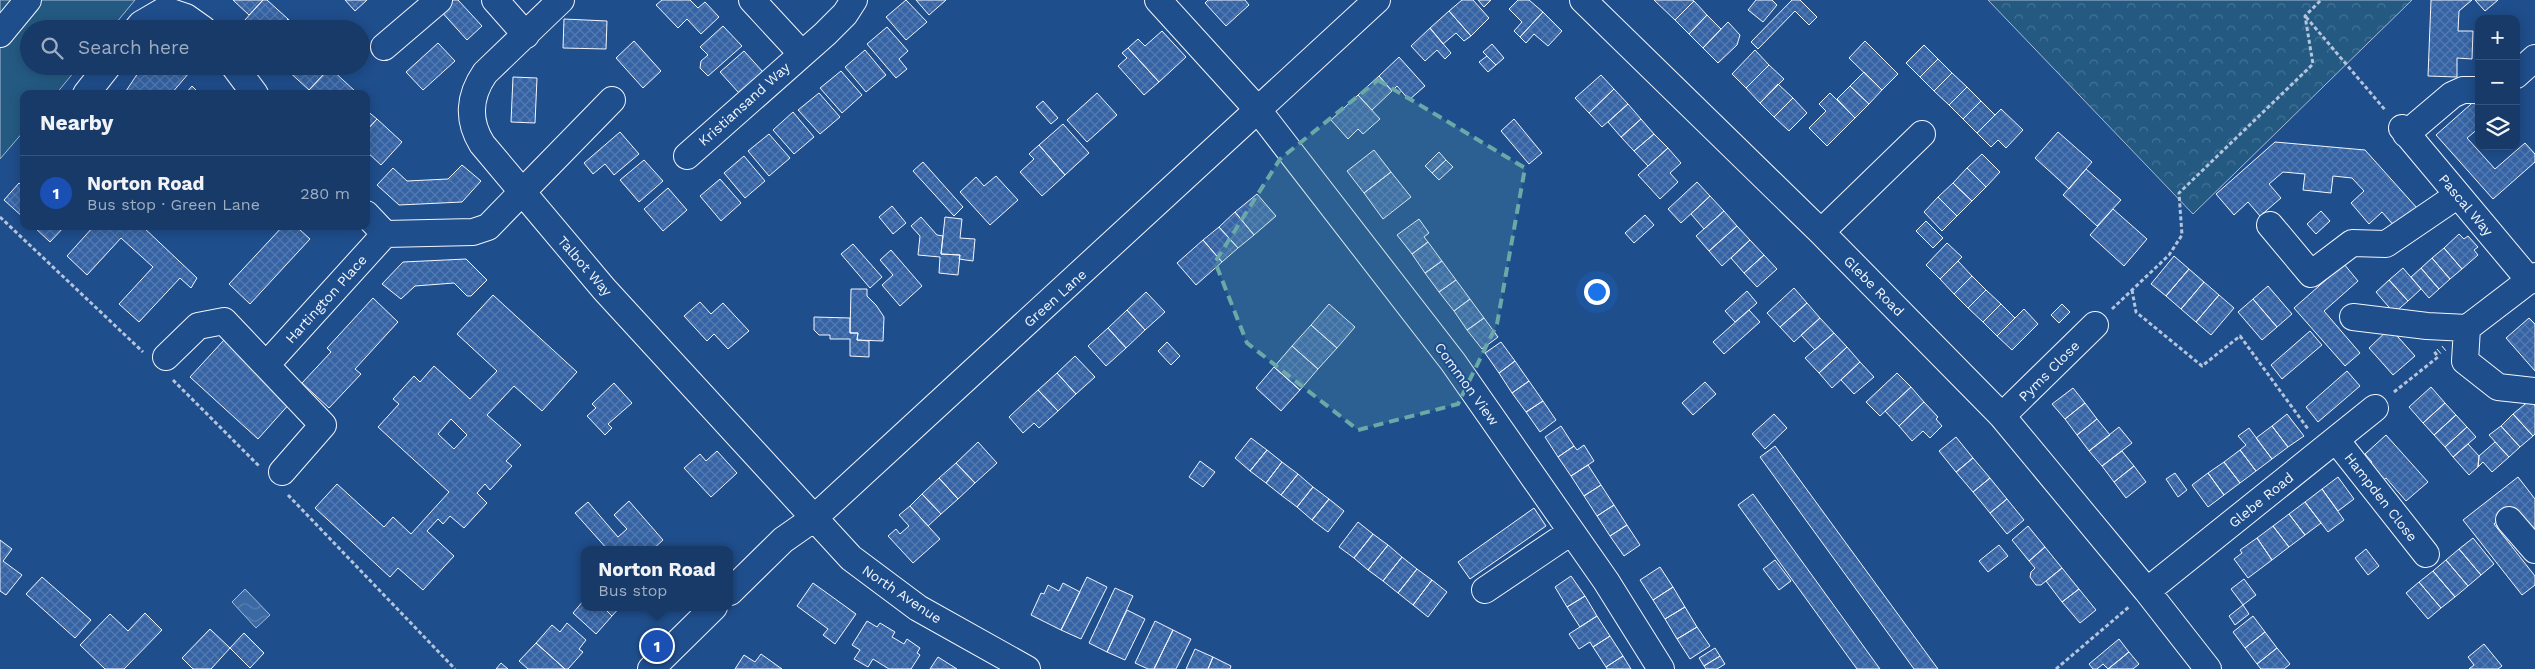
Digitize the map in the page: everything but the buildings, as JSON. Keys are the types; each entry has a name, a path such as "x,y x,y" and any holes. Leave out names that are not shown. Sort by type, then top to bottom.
{"street":[{"path":"0,34 28,0"},
{"path":"384,47 439,0"},
{"path":"495,0 526,35"},
{"name":"Talbot Way","path":"561,0 486,73 477,85 471,110 475,133 523,194 604,289 813,519"},
{"name":"Kristiansand Way","path":"752,0 801,53"},
{"name":"Kristiansand Way","path":"687,156 845,14 854,0"},
{"path":"1158,0 1205,55 1258,110"},
{"name":"Green Lane","path":"733,589 783,540 813,519 1377,0"},
{"name":"Glebe Road","path":"1583,0 1821,232 2002,416 2147,591 2208,669"},
{"path":"148,20 165,10 190,20"},
{"path":"2520,71 2535,58"},
{"path":"89,90 101,75"},
{"path":"241,75 252,90"},
{"path":"2404,131 2452,95 2463,90 2475,90"},
{"path":"370,218 385,234 473,232 488,227 523,194 612,100"},
{"name":"Common View","path":"1258,110 1453,362 1606,580 1661,669"},
{"name":"Pascal Way","path":"2404,131 2458,195 2533,278 2467,328"},
{"path":"1821,232 1922,134"},
{"path":"2270,225 2311,274 2352,243 2386,244 2458,195"},
{"name":"Hartington Place","path":"267,364 385,234"},
{"path":"2353,317 2427,326 2467,328 2465,361 2498,387 2535,390"},
{"path":"161,363 198,326 224,321 323,425 276,477"},
{"name":"Pyms Close","path":"2002,416 2095,325"},
{"name":"Glebe Road","path":"2147,591 2375,408"},
{"name":"Hampden Close","path":"2329,445 2426,554"},
{"name":"North Avenue","path":"813,519 850,558 918,608 1027,669"},
{"path":"2509,520 2535,550"},
{"path":"1485,590 1572,532"},
{"path":"651,669 710,611"}],"path":[{"path":"2305,16 2321,0"},
{"path":"2305,16 2353,75 2404,131"},
{"path":"2095,325 2168,255 2182,235 2179,193 2313,64 2305,16"},
{"path":"0,217 161,363 276,477 455,669"},
{"path":"2132,290 2136,312 2202,366 2240,336 2329,445"},
{"path":"2375,408 2438,357 2420,333 2427,326"},
{"path":"2056,669 2147,591"}],"highlighted area":[{"path":"1378,80 1525,168 1497,324 1458,404 1358,430 1247,343 1215,262 1280,159"}],"green space":[{"path":"0,0 135,0 118,20 20,20 20,75 72,75 59,90 20,90 20,136 0,159"},
{"path":"1988,0 2412,0 2193,214"}],"water":[{"path":"245,589 270,615 256,628 232,602"}],"fence":[{"path":"2442,346 2446,351"},
{"path":"2437,349 2442,355"}],"place":[{"name":"Norton Road","path":"657,646"}]}
